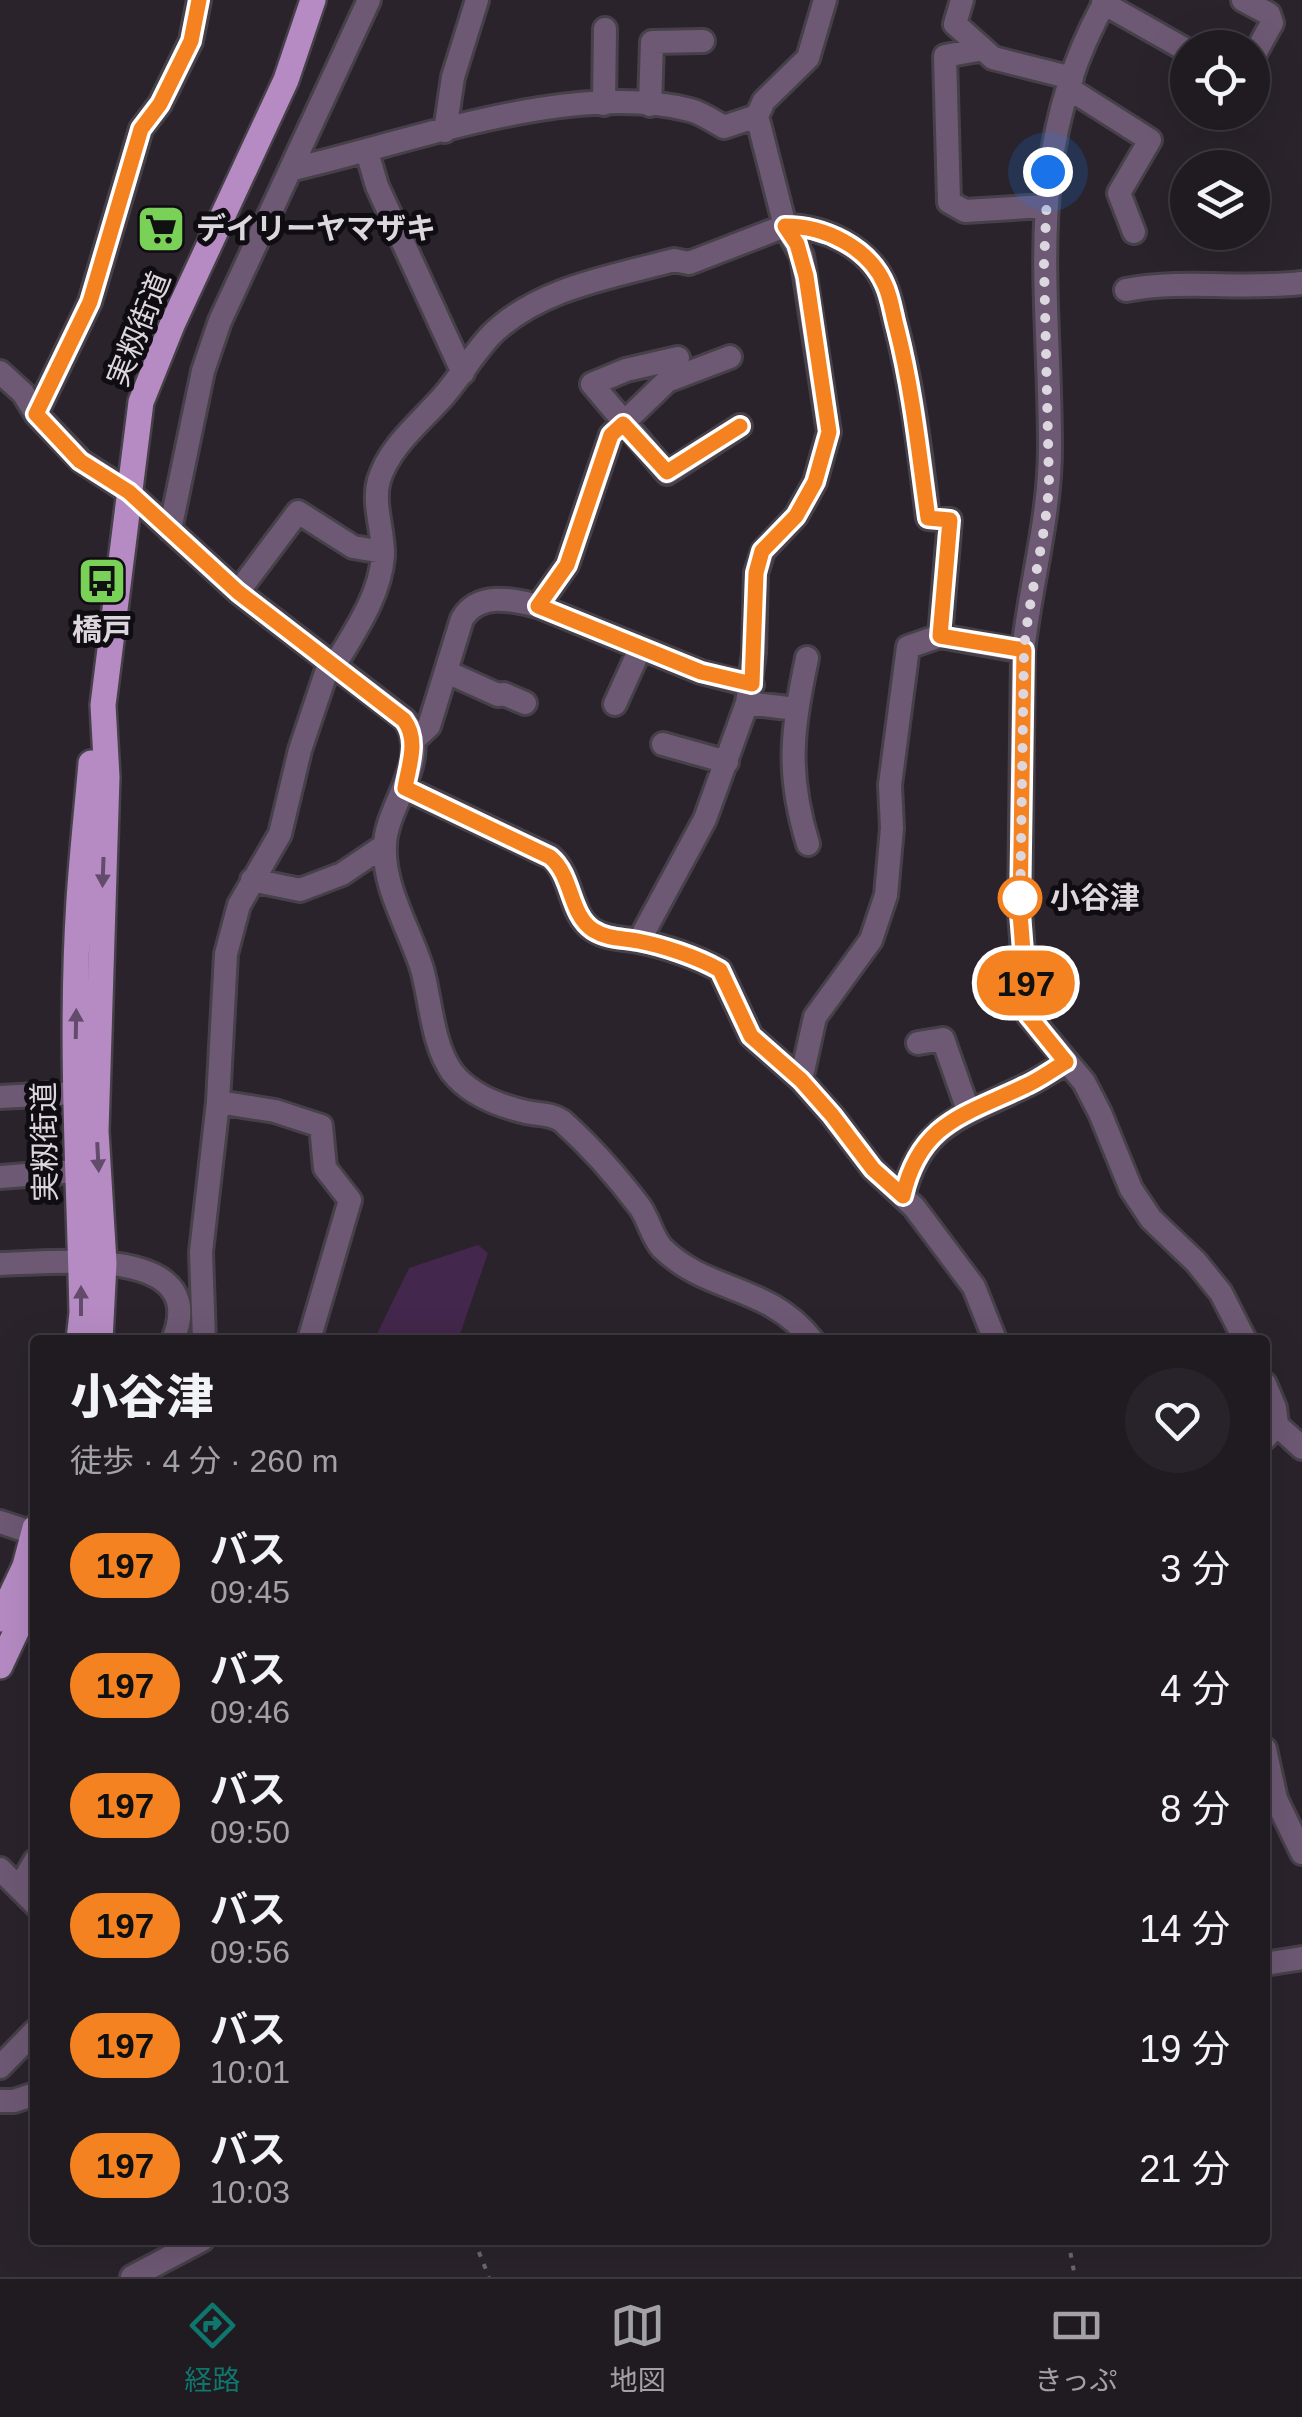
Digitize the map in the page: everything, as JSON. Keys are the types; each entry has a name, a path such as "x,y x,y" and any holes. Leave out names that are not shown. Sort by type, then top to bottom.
{"main road":[{"name":"実籾街道","path":"99,1335 78,1171 78,901 94,734 103,704 142,402 286,80 313,0"},
{"name":"実籾街道","path":"80,1335 92,1263 107,777 103,704"},
{"path":"0,1619 30,1546"},
{"path":"0,1666 30,1602"}],"street":[{"path":"36,414 90,302 141,129 160,104 191,41 199,0"},
{"path":"170,530 203,372 220,321 369,0"},
{"path":"444,131 452,77 476,0"},
{"path":"640,941 705,819 749,694 756,573 762,551 796,516 815,482 829,432 805,270 797,244 785,226 757,116 764,101 808,58 825,0"},
{"path":"962,0 956,24 993,58 1070,83 1150,140 1120,194 1134,232"},
{"path":"1243,0 1270,14 1272,23 1268,30"},
{"path":"1170,40 1104,2 1070,83 1054,137 1044,264 1050,448 1047,518 1024,650 1020,913 1028,1015 1084,1082 1131,1188 1151,1219 1222,1293 1242,1335"},
{"path":"604,104 605,29"},
{"path":"650,104 652,42 703,41"},
{"path":"983,49 946,56 949,202 965,210 1046,206"},
{"path":"293,169 566,103 650,104 693,110 724,126 757,116"},
{"path":"367,152 376,186 462,373"},
{"path":"204,1335 201,1252 218,1102 226,954 236,912 280,834 300,750 331,666 368,608 378,582 383,552 378,484 384,468 491,336 518,313 576,286 674,260 689,263 785,226 801,226 842,240 864,255 885,283 910,380 928,518 950,520 940,636"},
{"path":"1126,290 1171,283 1259,288 1302,284"},
{"path":"538,606 567,565 611,435 666,380 730,357"},
{"path":"678,358 626,370 592,384 667,472 740,426"},
{"path":"2,377 23,393 36,414 80,461 129,492 238,592 412,730 414,740 405,788 390,819 384,845 390,879 421,968 441,1049 452,1072 492,1101 528,1112 552,1114 562,1121 642,1210 659,1246 682,1264 790,1314 808,1335"},
{"path":"238,592 298,512 352,547 383,552"},
{"path":"414,740 429,726 468,608 476,602 495,600 538,606 749,694 796,709"},
{"path":"801,1080 815,1017 872,940 886,895 892,828 890,785 908,648 940,636 1024,650"},
{"path":"615,704 640,649"},
{"path":"806,658 791,758 795,800 808,844"},
{"path":"447,672 498,695 525,702"},
{"path":"663,744 727,762"},
{"path":"405,788 550,857 559,864 570,884 582,921 596,932 640,941 720,970 751,1036 801,1080 873,1169 903,1196 974,1288 993,1335"},
{"path":"252,880 300,890 342,874 384,845"},
{"path":"918,1043 943,1039 968,1110"},
{"path":"903,1196 910,1168 925,1146 968,1110 1026,1086 1066,1062"},
{"path":"0,1096 75,1093"},
{"path":"218,1102 274,1111 321,1126 325,1168 350,1200 310,1335"},
{"path":"0,1178 78,1171"},
{"path":"0,1264 92,1263 147,1271 171,1286 180,1316 174,1335"},
{"path":"1270,1396 1275,1408 1271,1432 1302,1448"},
{"path":"0,1522 30,1529"},
{"path":"1270,1772 1276,1799 1302,1853"},
{"path":"0,1869 27,1896"},
{"path":"1270,1963 1302,1958"},
{"path":"0,2067 30,2037"},
{"path":"0,2101 30,2096"},
{"path":"132,2277 193,2245"}],"path":[{"path":"476,2245 488,2277"},
{"path":"1069,2245 1075,2277"}],"shaded area":[{"path":"478,1245 488,1253 460,1335 376,1335 409,1268"}],"bus line":[{"name":"197","path":"199,0 191,41 160,104 141,129 90,302 36,414 80,461 129,492 238,592 404,720 414,740 405,788 550,857 559,864 570,884 582,921 596,932 640,941 720,970 751,1036 801,1080 873,1169 903,1196 910,1168 937,1133 963,1112 1026,1086 1066,1062 1028,1015 1020,913 1024,650 940,636 950,520 928,518 910,380 885,283 864,255 826,232 785,226 802,256 829,432 815,482 796,516 762,551 756,573 752,684 701,672 538,606 567,565 611,435 623,424 667,472 740,426"}],"place":[{"name":"デイリーヤマザキ","path":"161,229"},
{"name":"橋戸","path":"102,581"},
{"name":"小谷津","path":"1020,898"}],"route":[{"path":"1020,898 1020,913 1024,650 1047,518 1049,483 1044,264 1048,172"}]}
